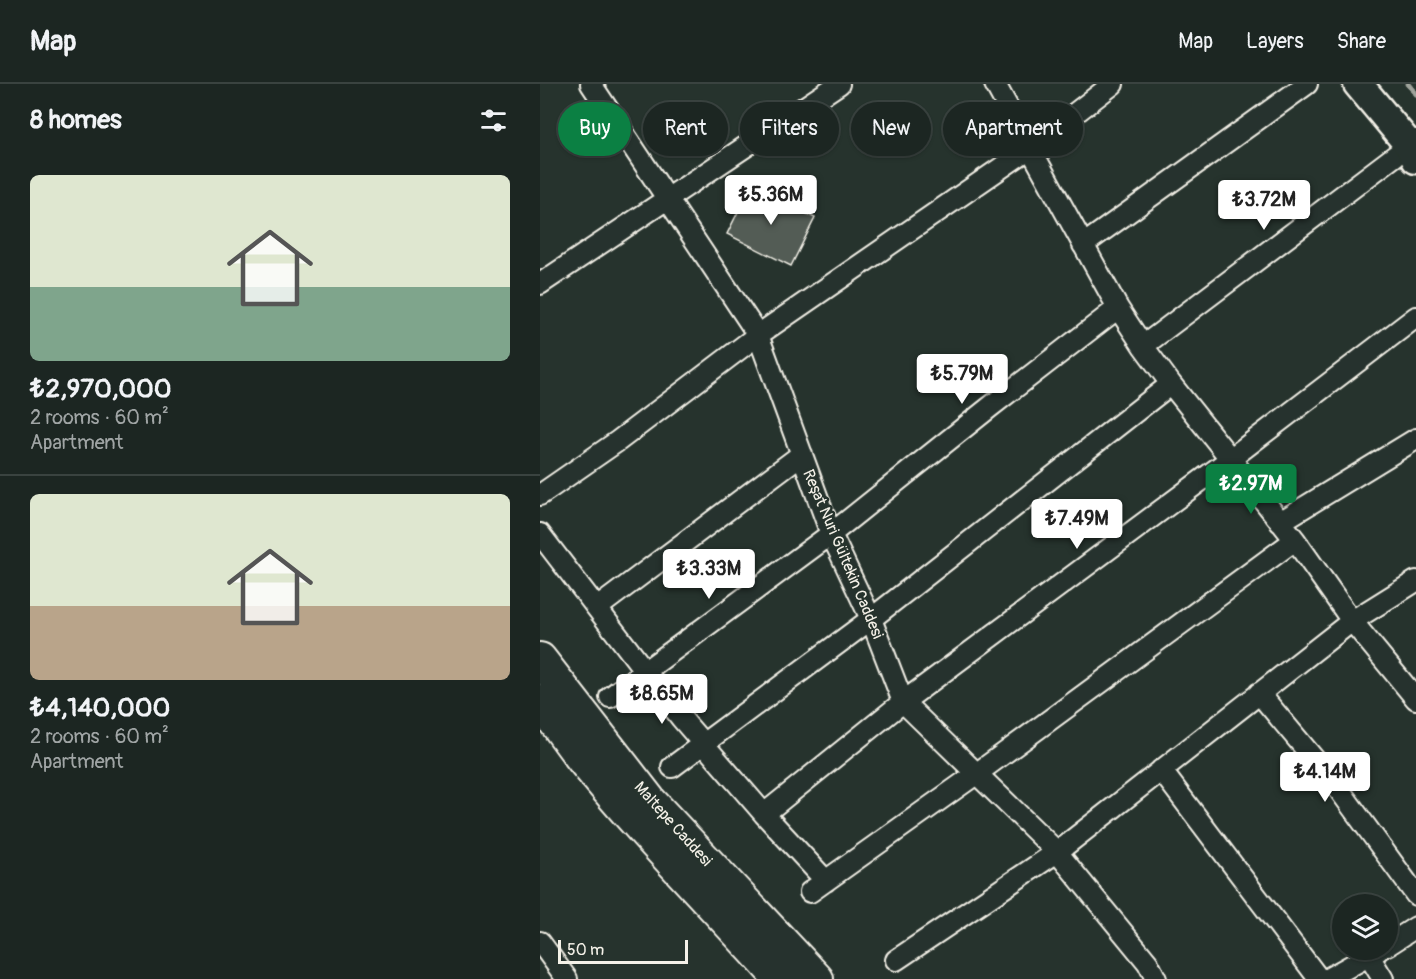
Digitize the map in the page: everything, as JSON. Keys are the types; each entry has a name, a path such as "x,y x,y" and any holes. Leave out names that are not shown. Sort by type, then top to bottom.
{"main road":[{"name":"Maltepe Caddesi","path":"540,659 551,711 582,759 664,854 780,979"},
{"name":"Maltepe Caddesi","path":"551,711 651,802 817,979"}],"street":[{"name":"Reşat Nuri Gültekin Caddesi","path":"591,84 758,335 831,534 871,620 903,702 1057,852 1148,963 1156,979"},
{"path":"540,284 839,84"},
{"path":"995,84 1005,102"},
{"path":"1083,107 1113,84"},
{"path":"1083,245 1306,84"},
{"path":"1143,346 1414,148 1358,84"},
{"path":"540,495 618,441 758,335 1018,156"},
{"path":"1034,156 1118,308 1143,346 1295,540 1352,621 1416,699"},
{"path":"610,697 831,534 1118,308"},
{"path":"764,814 903,702 1230,459 1416,317"},
{"path":"672,767 871,620 1171,384"},
{"path":"1280,522 1416,439"},
{"path":"597,608 801,454"},
{"path":"540,534 681,718 764,814 818,887 1295,540"},
{"path":"896,960 1057,852 1352,621 1416,581"},
{"path":"1259,693 1335,784 1416,895"},
{"path":"1161,770 1319,979"},
{"path":"1398,939 1416,927"},
{"path":"540,942 567,979"},
{"path":"1327,979 1361,960"},
{"path":"1376,960 1383,979"}],"building":[{"path":"751,186 815,218 791,266 727,234"}],"waterway":[{"path":"1408,84 1416,94"}]}
